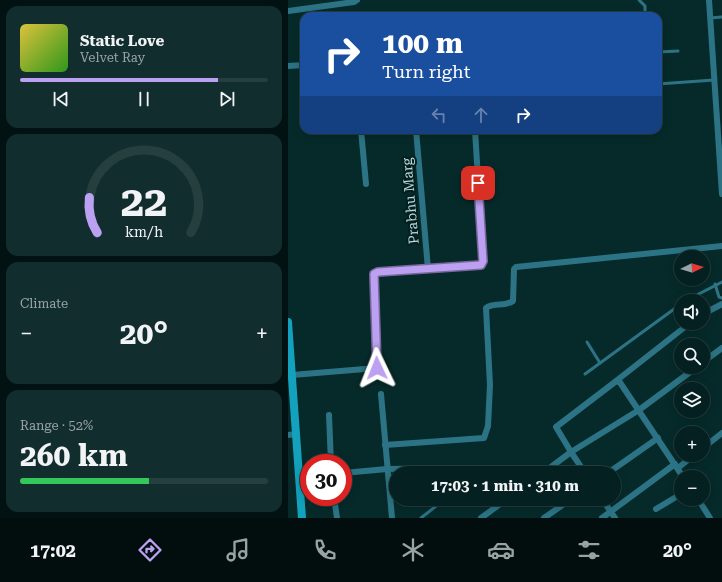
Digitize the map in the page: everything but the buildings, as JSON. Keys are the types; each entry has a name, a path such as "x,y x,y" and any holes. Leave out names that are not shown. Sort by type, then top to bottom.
{"street":[{"path":"288,11 354,2 357,0"},
{"path":"709,0 722,194"},
{"path":"288,66 300,65"},
{"path":"361,134 366,184"},
{"name":"Prabhu Marg","path":"416,134 428,269"},
{"path":"292,375 377,368 374,274 378,272 478,267 482,264 475,134"},
{"path":"385,444 484,438 488,426 490,385 486,312 488,306 508,304 513,301 514,269 516,267 722,246"},
{"path":"710,310 722,304"},
{"path":"288,322 292,375 292,434 299,476 302,518"},
{"path":"580,466 556,426 681,330"},
{"path":"710,357 722,348"},
{"path":"552,466 571,452 639,410 687,374"},
{"path":"616,381 620,382 679,470"},
{"path":"381,394 392,518"},
{"path":"329,414 331,454"},
{"path":"710,442 722,433"},
{"path":"618,466 658,438"},
{"path":"602,518 683,462"},
{"path":"352,472 387,468"},
{"path":"656,509 674,498"},
{"path":"335,506 336,518"},
{"path":"481,518 497,506"},
{"path":"544,518 561,506"},
{"path":"607,506 615,518"},
{"path":"702,506 710,518"}],"lane":[{"path":"639,0 645,6"},
{"path":"645,12 647,0"},
{"path":"710,18 722,17"},
{"path":"662,52 678,51"},
{"path":"662,84 714,80"},
{"path":"697,294 715,284 722,282"},
{"path":"715,284 719,297 722,298"},
{"path":"585,374 674,309"},
{"path":"586,342 600,363"},
{"path":"421,518 436,506"}],"route":[{"path":"377,368 374,274 378,272 478,267 481,265 483,261 478,183"}]}
